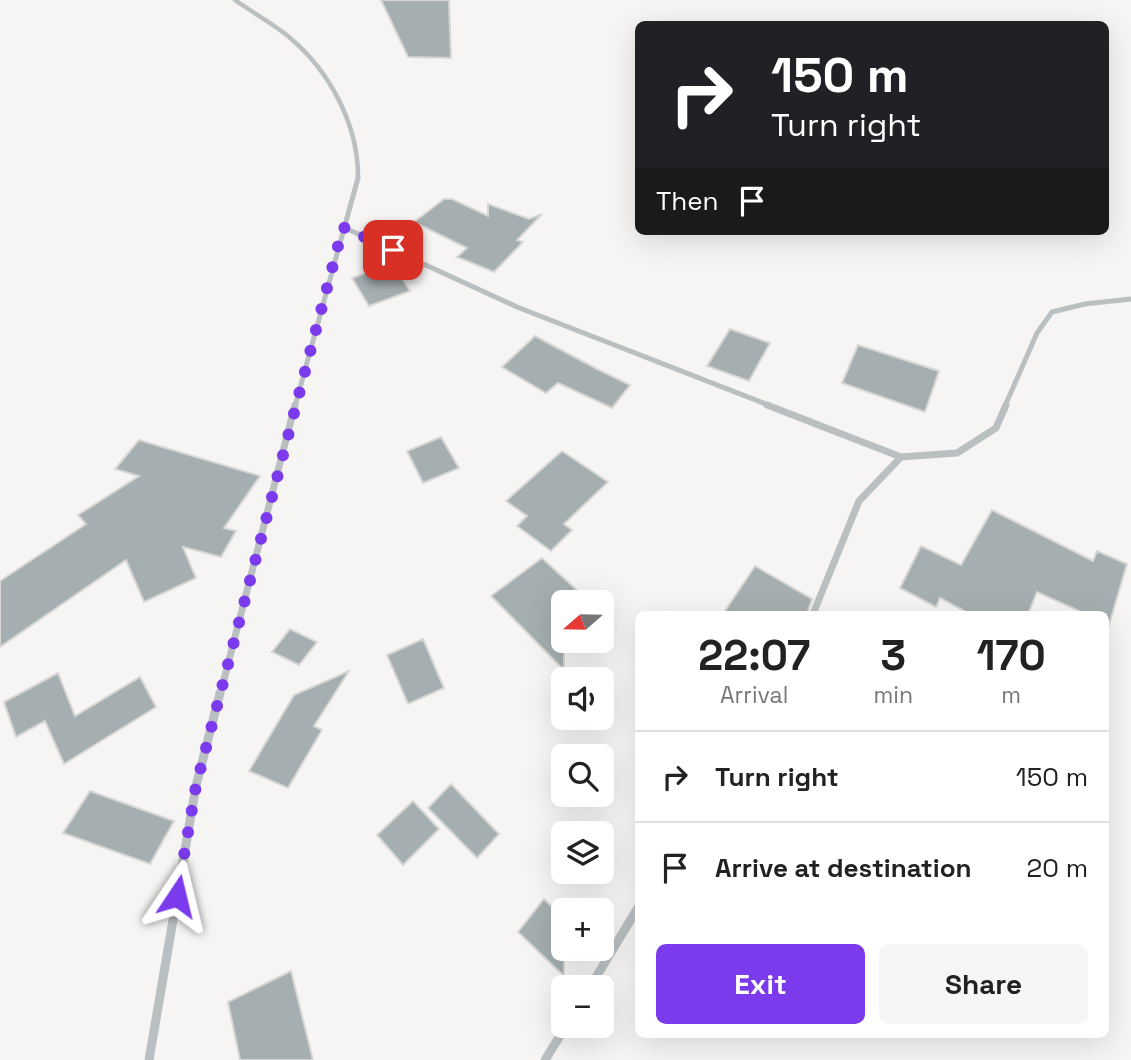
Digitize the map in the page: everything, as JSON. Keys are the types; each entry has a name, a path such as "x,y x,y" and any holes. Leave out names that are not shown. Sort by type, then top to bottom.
{"street":[{"path":"149,1060 196,786 358,178 358,156 345,117 316,61 291,38 235,0"},
{"path":"343,227 517,307 901,457 957,453 996,428 1037,333 1052,312 1085,304 1131,299"},
{"path":"814,611 859,501 901,457"},
{"path":"597,975 635,913"},
{"path":"545,1060 559,1038"}],"building":[{"path":"381,0 449,0 451,58 408,57"},
{"path":"444,199 452,199 488,216 488,204 529,219 542,214 517,240 523,242 494,272 457,257 467,248 414,222"},
{"path":"392,264 410,291 369,306 352,278"},
{"path":"730,329 770,343 749,381 707,366"},
{"path":"535,336 630,385 612,408 558,383 546,393 502,367"},
{"path":"858,345 939,371 925,412 842,383"},
{"path":"441,437 459,468 423,483 407,451"},
{"path":"139,440 260,476 224,528 236,531 221,557 183,547 196,578 144,602 126,560 0,647 0,581 86,524 78,515 139,476 115,469"},
{"path":"562,451 608,482 564,524 572,530 551,551 517,526 527,516 506,501"},
{"path":"992,510 1093,561 1097,551 1127,564 1109,625 1109,611 1079,611 1037,592 1029,611 964,611 940,598 936,607 900,588 921,546 961,565"},
{"path":"542,558 577,590 551,590 551,653 564,653 564,667 561,667 491,596"},
{"path":"755,566 812,599 808,611 725,611"},
{"path":"290,629 317,642 299,665 272,652"},
{"path":"423,639 444,688 408,704 387,655"},
{"path":"349,671 314,726 322,730 288,788 249,771 294,695"},
{"path":"58,673 75,716 140,677 156,707 64,764 45,721 16,737 4,702"},
{"path":"451,784 499,834 477,858 428,808"},
{"path":"90,791 174,821 150,864 63,833"},
{"path":"413,801 439,829 403,865 377,835"},
{"path":"544,899 551,906 551,961 564,961 564,975 563,975 518,932"},
{"path":"291,971 313,1060 240,1060 228,1002"}],"route":[{"path":"177,896 196,786 343,227 393,250"}]}
